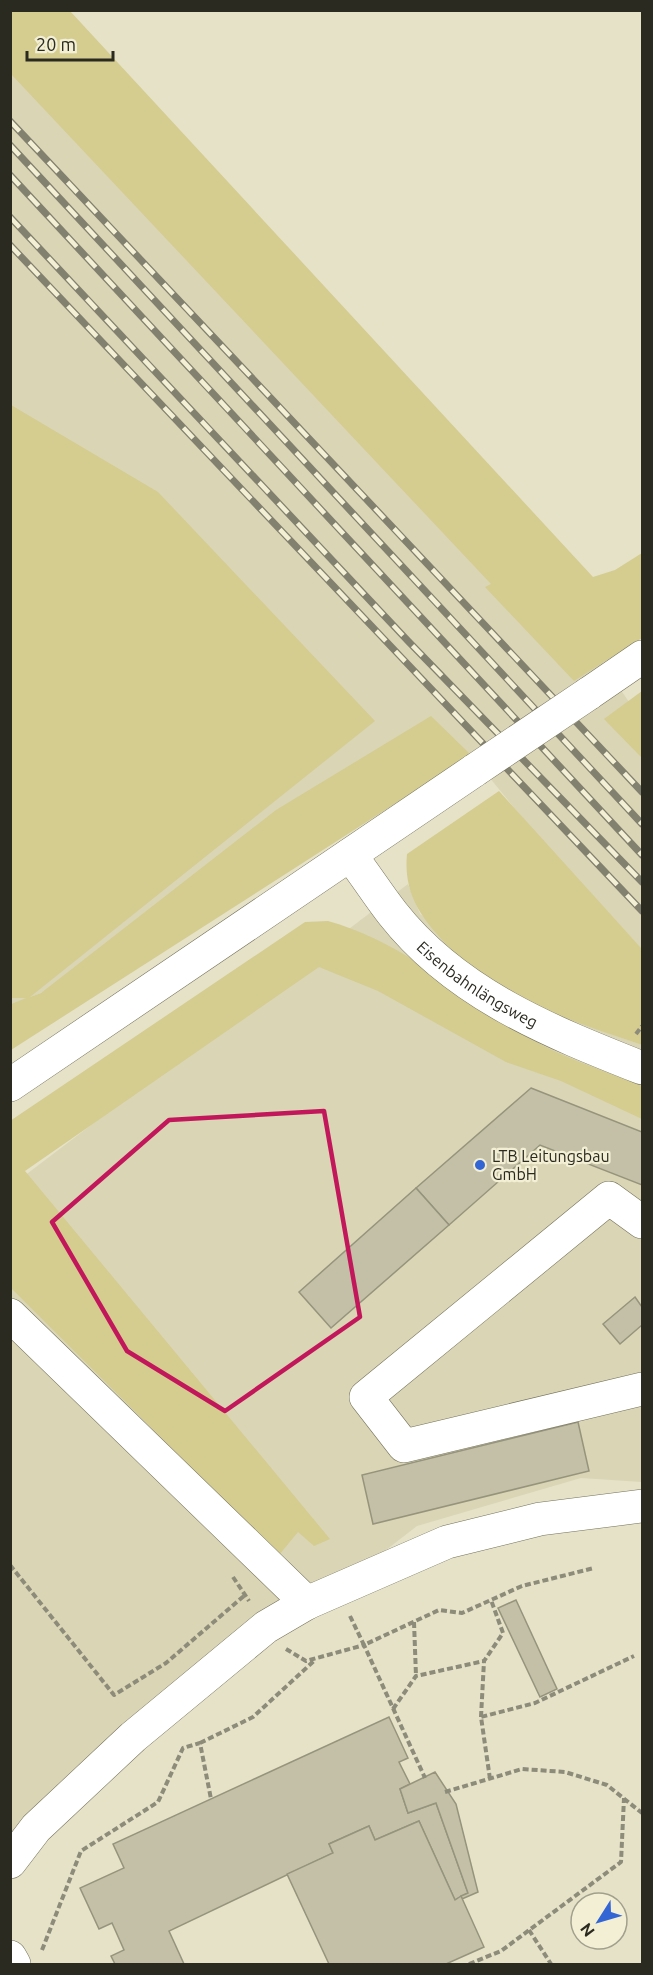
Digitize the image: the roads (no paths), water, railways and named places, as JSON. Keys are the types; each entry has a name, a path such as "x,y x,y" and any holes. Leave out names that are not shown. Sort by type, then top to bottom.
{"street":[{"path":"16,1078 642,657"},
{"name":"Eisenbahnlängsweg","path":"350,855 393,915 442,964 494,1002 555,1033 642,1068"},
{"path":"642,1222 609,1198 366,1397 404,1446 642,1389"},
{"path":"10,1315 307,1602"},
{"path":"10,1862 36,1828 133,1737 266,1627 307,1602 447,1542 540,1519 642,1506"}],"railway":[{"path":"10,121 642,792"},
{"path":"10,145 642,824"},
{"path":"10,175 642,855"},
{"path":"10,217 408,641 642,882"},
{"path":"10,245 642,911"}],"place":[{"name":"LTB Leitungsbau GmbH","path":"480,1165"}]}
